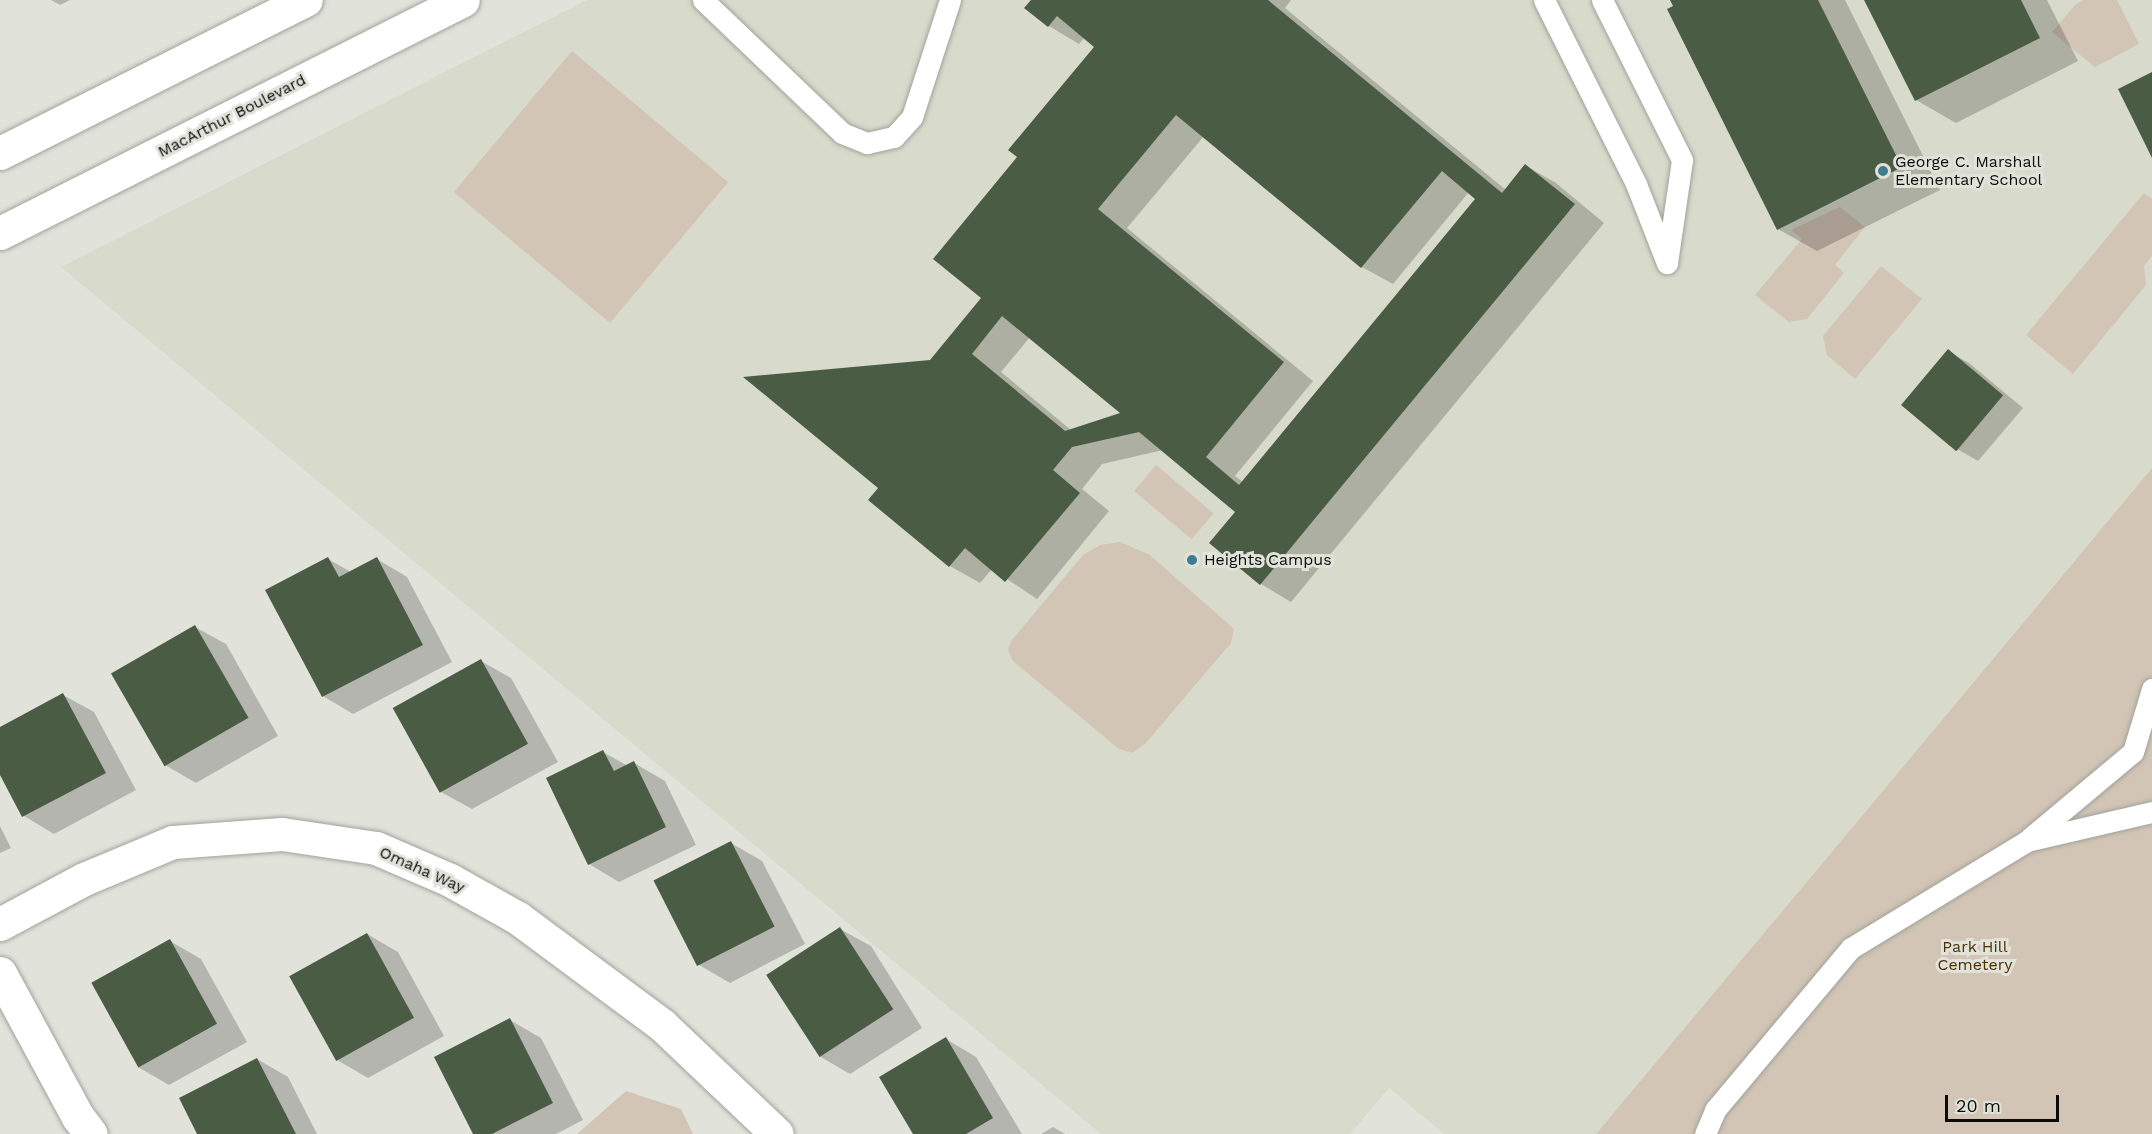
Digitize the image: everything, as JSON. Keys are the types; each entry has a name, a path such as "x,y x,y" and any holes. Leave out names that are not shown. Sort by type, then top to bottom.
{"street":[{"path":"0,153 306,0"},
{"name":"MacArthur Boulevard","path":"0,233 464,0"},
{"name":"Omaha Way","path":"0,924 84,879 173,842 282,834 376,848 450,880 518,918 662,1025 777,1134"},
{"path":"0,974 78,1117 91,1134"}],"lane":[{"path":"709,2 842,133 867,143 894,137 912,117 950,0"},
{"path":"1544,0 1636,184 1667,263 1682,160 1602,0"},
{"path":"1705,1134 1715,1110 1851,948 2027,841 2133,752 2152,689"},
{"path":"2027,841 2152,812"}],"shaded area":[{"name":"Heights Campus","path":"587,0 2152,0 2152,468 1596,1134 1444,1134 1389,1088 1350,1134 1101,1134 61,267"}],"green space":[{"path":"2084,0 2117,0 2139,44 2095,67 2052,32 2075,5"},
{"path":"572,51 728,182 610,323 454,192"},
{"path":"2144,193 2152,199 2152,256 2144,266 2146,285 2073,374 2026,335"},
{"path":"1840,207 1865,227 1835,265 1844,273 1807,319 1789,322 1755,295 1802,239 1791,230"},
{"path":"1881,266 1922,299 1855,379 1827,355 1823,336"},
{"path":"1156,465 1213,513 1192,539 1134,491"},
{"name":"Park Hill Cemetery","path":"2152,468 2152,1134 1596,1134 2033,611"},
{"path":"1120,542 1150,555 1234,629 1231,643 1145,744 1132,753 1119,749 1013,661 1008,650 1012,640 1083,555 1100,545"},
{"path":"626,1091 681,1109 693,1134 577,1134"}],"building":[{"path":"1031,0 1268,0 1502,193 1525,164 1575,204 1260,585 1209,543 1235,512 1139,432 1072,447 1053,470 1080,493 1005,582 965,548 949,567 868,500 878,488 743,377 930,360 981,298 933,259 1017,157 1008,150 1094,47 1057,16 1048,27 1024,8","holes":["1176,115 1361,268 1442,171 1475,199 1239,485 1206,457 1284,362 1098,209","1002,316 1120,413 1065,431 972,354"]},
{"path":"1670,0 1818,0 1902,167 1777,230 1667,9 1673,6"},
{"path":"1864,0 2021,0 2040,38 1915,101"},
{"path":"2152,72 2152,158 2118,89"},
{"path":"1948,349 2003,395 1956,451 1901,405"},
{"path":"328,557 339,577 377,557 423,645 322,697 265,590"},
{"path":"195,625 248,718 164,766 111,674"},
{"path":"481,659 528,744 440,793 393,708"},
{"path":"63,693 106,773 22,817 0,775 0,727"},
{"path":"603,750 614,771 634,761 666,827 588,865 546,778"},
{"path":"731,841 775,927 697,966 653,880"},
{"path":"840,927 893,1009 820,1057 766,975"},
{"path":"367,933 414,1018 336,1061 289,976"},
{"path":"170,939 217,1024 138,1067 91,983"},
{"path":"510,1018 553,1103 492,1134 473,1134 434,1057"},
{"path":"946,1037 993,1118 966,1134 913,1134 879,1077"},
{"path":"257,1058 296,1134 197,1134 179,1098"}],"place":[{"name":"George C. Marshall Elementary School","path":"1883,171"},
{"name":"Heights Campus","path":"1192,560"}]}
